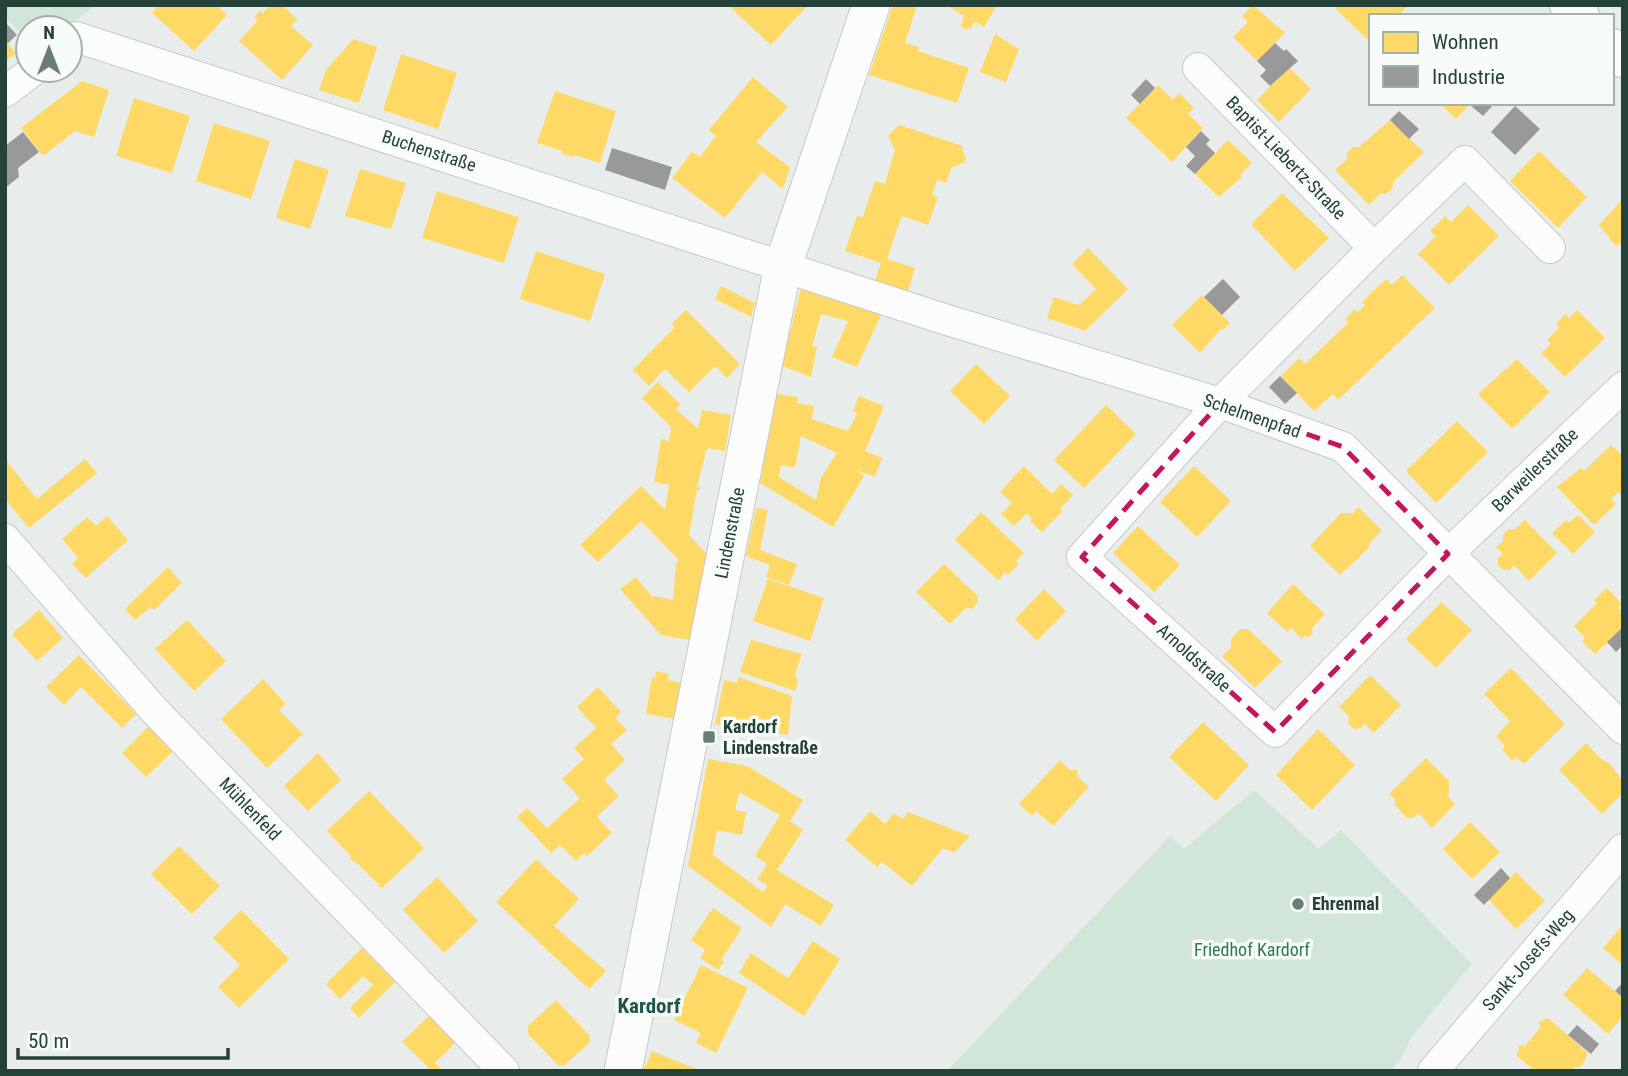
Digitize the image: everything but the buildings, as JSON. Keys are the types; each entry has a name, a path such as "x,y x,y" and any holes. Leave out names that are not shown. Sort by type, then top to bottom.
{"street":[{"name":"Lindenstraße","path":"623,1071 783,266 871,5"},
{"name":"Buchenstraße","path":"84,43 783,266"},
{"name":"Baptist-Liebertz-Straße","path":"1198,68 1374,248"},
{"path":"1220,403 1465,161 1550,248"},
{"name":"Schelmenpfad","path":"783,266 944,319 1220,403 1343,447 1623,729"},
{"name":"Barweilerstraße","path":"1448,554 1623,387"},
{"name":"Arnoldstraße","path":"1220,403 1082,556 1275,732 1448,554"},
{"name":"Mühlenfeld","path":"5,539 154,710 505,1071"},
{"name":"Sankt-Josefs-Weg","path":"1433,1071 1623,849"}],"highlighted area":[{"path":"1220,403 1343,447 1448,554 1275,732 1082,557"}],"green space":[{"path":"5,5 96,5 84,14 14,14 14,26 5,17"},
{"name":"Friedhof Kardorf","path":"1254,790 1319,849 1341,830 1472,964 1411,1038 1401,1059 1391,1071 947,1071 1170,836 1184,849"}],"place":[{"name":"Kardorf Lindenstraße","path":"709,737"},
{"name":"Ehrenmal","path":"1298,904"}],"district":[{"name":"Kardorf","path":"649,1006"}]}
